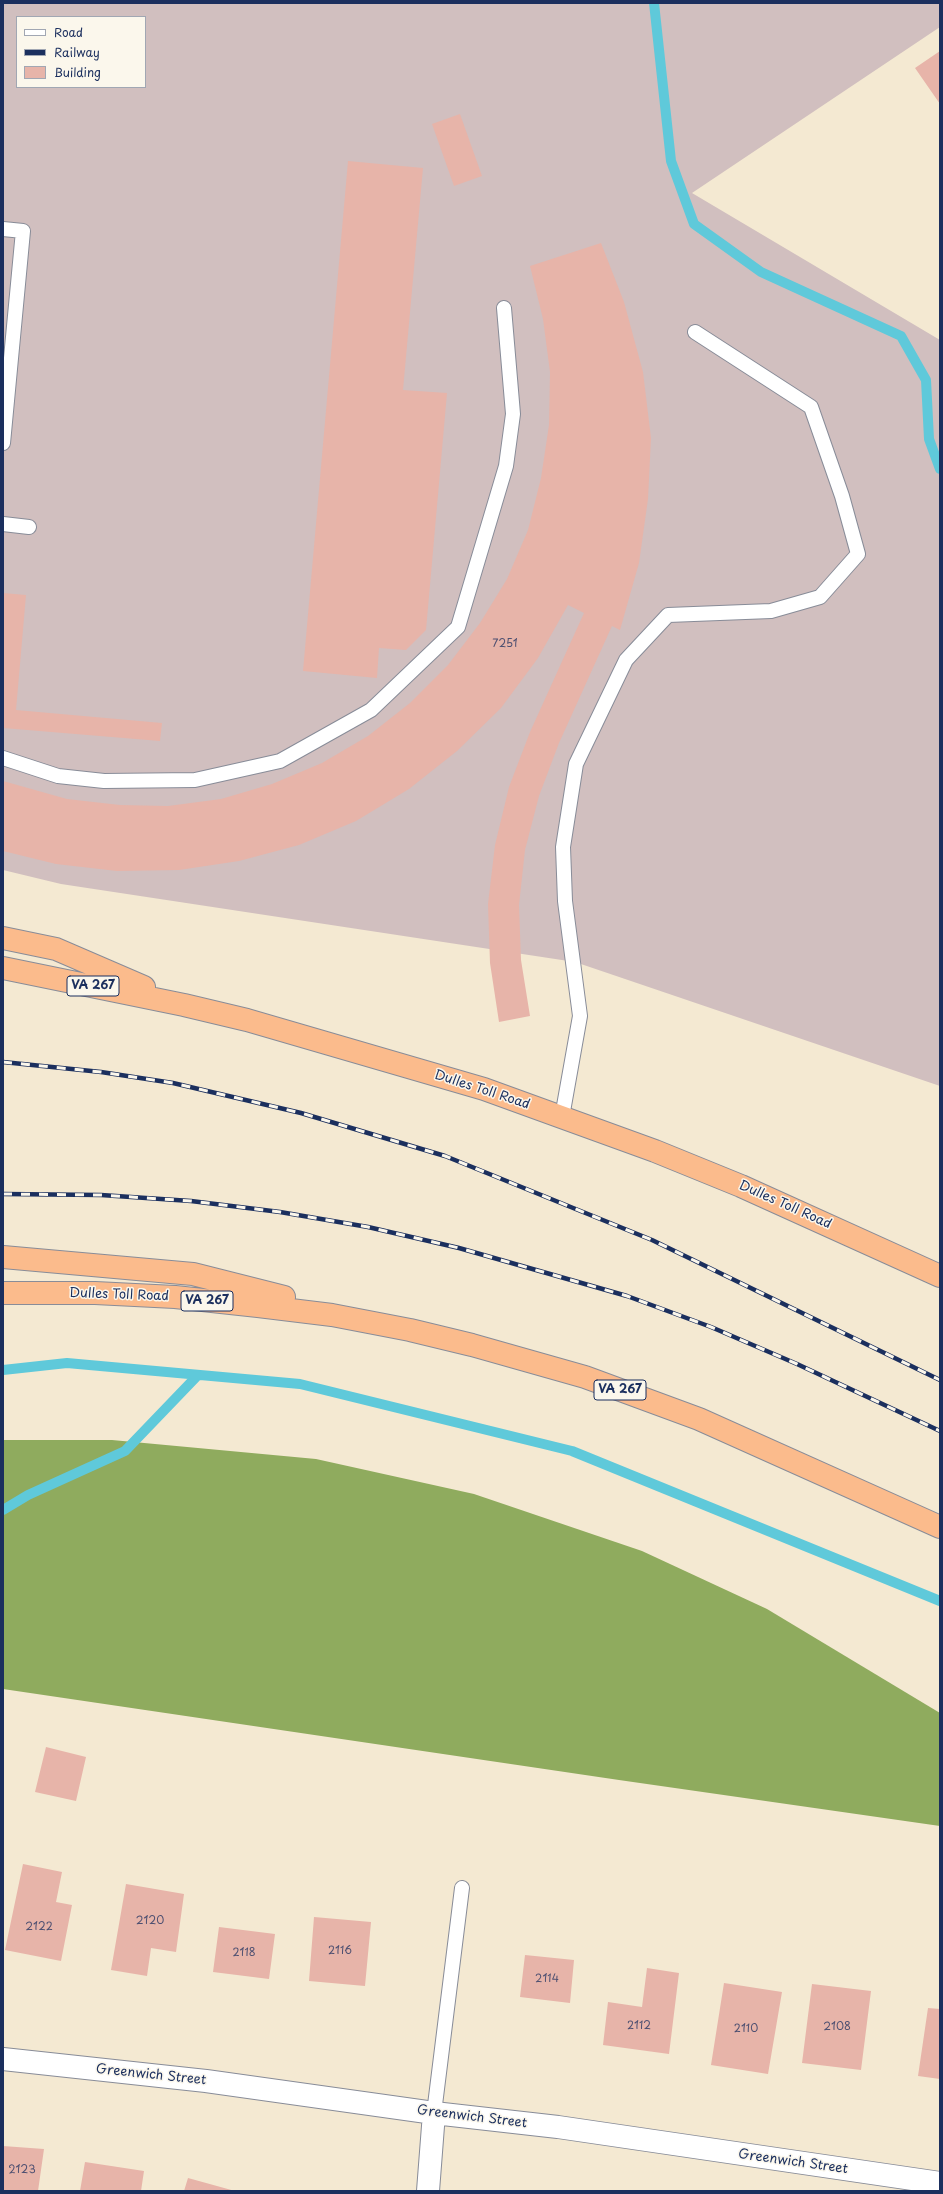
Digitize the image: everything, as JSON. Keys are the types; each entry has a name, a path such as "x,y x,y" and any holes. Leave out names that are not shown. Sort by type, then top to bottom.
{"highway":[{"path":"3,938 56,949 184,1005"},
{"name":"Dulles Toll Road","path":"3,968 184,1005 397,1063 484,1089 562,1117 741,1186 940,1276"},
{"path":"3,1257 193,1274 410,1330"},
{"name":"Dulles Toll Road","path":"3,1293 95,1293 175,1297 332,1316 410,1330 536,1362 640,1397 741,1437 940,1527"}],"street":[{"name":"Greenwich Street","path":"3,2059 206,2081 434,2113 558,2127 940,2183"},
{"path":"428,2191 434,2113"}],"lane":[{"path":"3,229 23,231 3,443"},
{"path":"3,758 58,776 104,781 195,780 280,761 371,710 458,627 506,466 513,414 504,308"},
{"path":"562,1117 580,1016 565,901 563,847 576,764 626,660 668,615 771,611 820,597 858,554 842,496 811,407 696,332"},
{"path":"3,524 29,527"},
{"path":"434,2113 462,1888"}],"shaded area":[{"path":"3,3 940,3 940,27 692,193 940,340 940,1086 575,962 61,884 3,870"}],"green space":[{"path":"3,1440 112,1440 316,1459 474,1494 642,1551 767,1609 940,1713 940,1826 3,1689"}],"building":[{"path":"940,51 940,104 915,68"},
{"path":"460,114 482,176 454,186 432,124"},
{"path":"348,161 423,168 403,390 447,393 426,630 406,650 379,648 377,678 303,671"},
{"path":"601,243 624,302 643,372 651,438 648,499 639,563 620,630 612,626 559,743 539,796 525,850 519,905 521,960 530,1016 499,1022 490,963 488,904 495,845 509,787 530,732 584,613 568,605 538,658 501,708 457,751 409,789 356,821 299,845 239,861 179,870 117,871 56,864 3,851 3,781 67,799 120,805 168,806 221,799 272,784 322,763 368,736 410,703 448,665 480,623 507,579 528,530 541,478 549,425 550,372 543,319 530,266"},
{"path":"3,593 26,595 16,710 162,723 160,741 3,728"},
{"path":"46,1747 86,1757 76,1801 35,1792"},
{"path":"23,1864 62,1872 56,1902 72,1905 61,1961 5,1950"},
{"path":"126,1884 184,1894 176,1952 151,1948 147,1976 111,1970"},
{"path":"314,1917 371,1922 365,1986 309,1981"},
{"path":"219,1927 275,1934 269,1979 213,1972"},
{"path":"525,1955 574,1960 570,2003 520,1997"},
{"path":"647,1968 679,1973 669,2054 603,2045 608,2002 642,2007"},
{"path":"724,1983 782,1992 768,2074 711,2065"},
{"path":"812,1984 871,1991 861,2070 802,2063"},
{"path":"928,2008 940,2009 940,2079 918,2076"},
{"path":"3,2146 44,2149 38,2191 3,2191"},
{"path":"85,2162 144,2171 141,2191 80,2191"},
{"path":"188,2178 235,2191 184,2191"}],"waterway":[{"path":"654,3 671,161 694,224 761,272 901,336 926,380 929,439 940,469"},
{"path":"3,1370 67,1363 300,1384 572,1451 940,1601"},
{"path":"3,1510 28,1495 125,1451 198,1375"}],"railway":[{"path":"3,1062 101,1072 173,1083 301,1113 445,1156 652,1240 940,1380"},
{"path":"3,1194 101,1195 191,1201 280,1212 368,1227 459,1248 627,1296 711,1327 797,1364 940,1431"}]}
